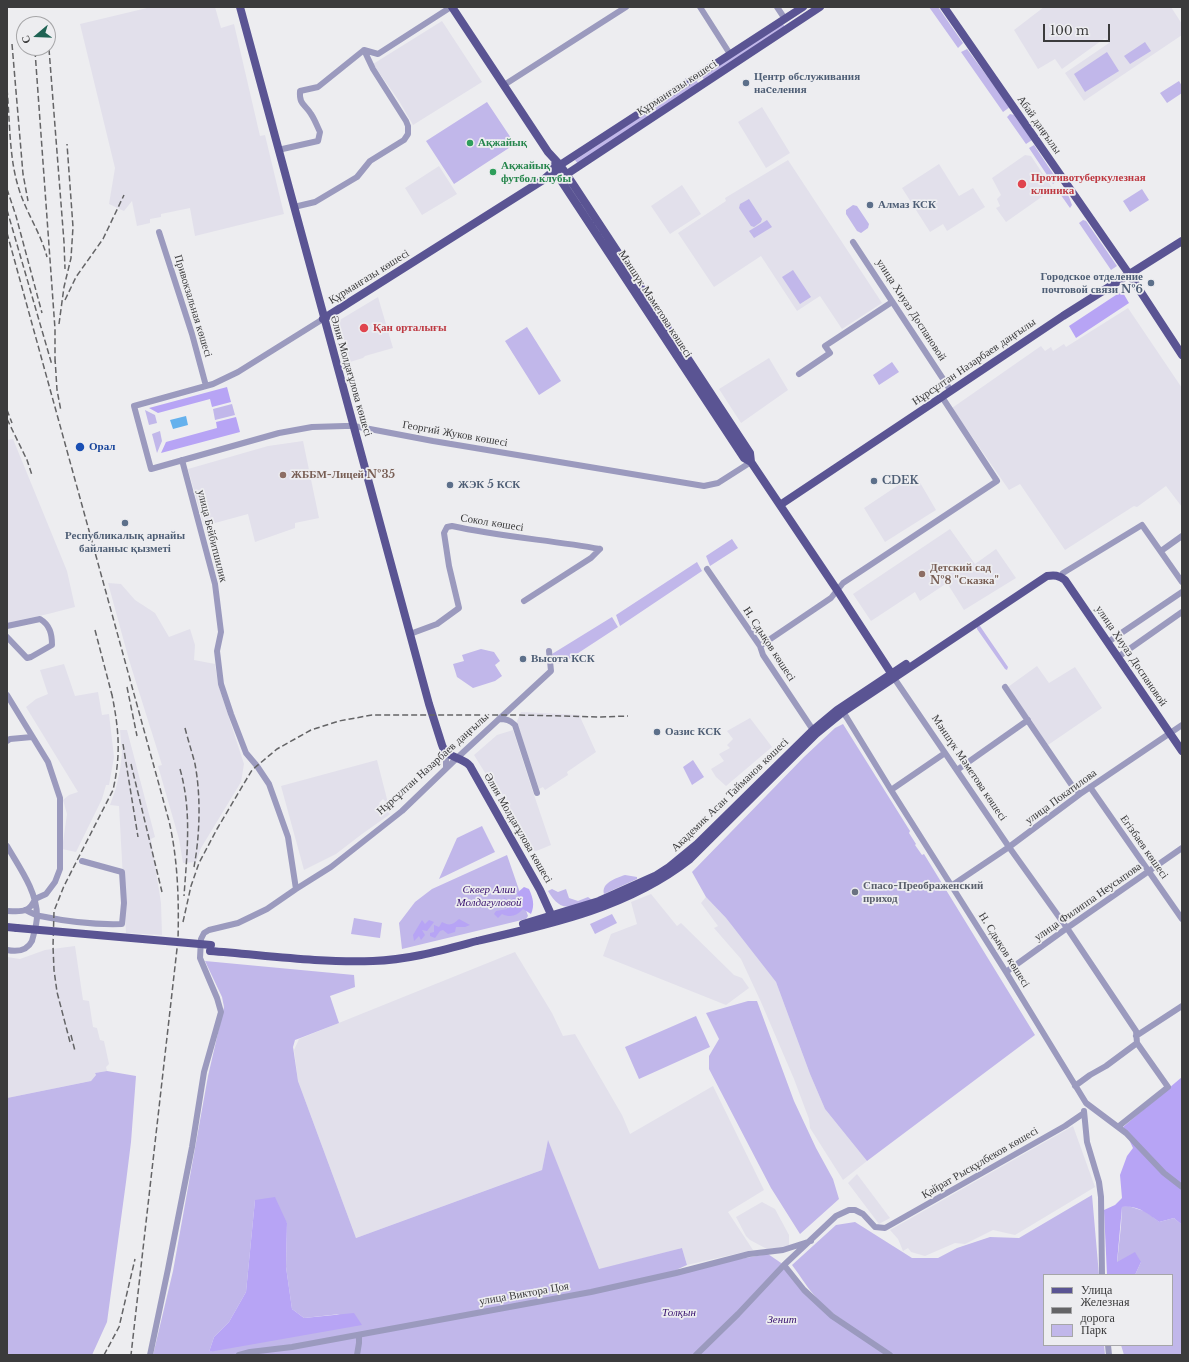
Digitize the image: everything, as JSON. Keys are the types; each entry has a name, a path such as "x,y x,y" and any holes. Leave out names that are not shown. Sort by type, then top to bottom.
{"main road":[{"name":"Әлия Молдағұлова көшесі","path":"240,7 429,704 443,750 447,754 466,762 470,766 540,890 553,919"},
{"name":"Мәншүк Мәметова көшесі","path":"451,7 548,152 557,170 744,458 751,462 838,590 893,675"},
{"name":"Құрманғазы көшесі","path":"324,319 543,180 730,54 803,7"},
{"name":"Құрманғазы көшесі","path":"566,174 820,7"},
{"name":"Абай даңғылы","path":"944,7 1129,274 1182,355"},
{"path":"785,19 790,27"},
{"path":"698,76 703,84"},
{"name":"Мәншүк Мәметова көшесі","path":"557,170 566,174 750,453 751,462"},
{"name":"Нұрсұлтан Назарбаев даңғылы","path":"780,505 1063,316 1182,241"},
{"name":"улица Хиуаз Доспановой","path":"1061,574 1071,580 1120,656 1172,732 1182,744"},
{"name":"Академик Асан Тайманов көшесі","path":"782,765 813,730 840,711 893,675 1047,576 1061,574"},
{"name":"Академик Асан Тайманов көшесі","path":"16,930 210,948 357,957 392,955 422,950 553,919 619,893 655,876 669,867 697,844 840,711"},
{"name":"улица Хиуаз Доспановой","path":"1172,732 1182,751"},
{"path":"7,927 16,930"},
{"path":"7,932 16,930"}],"street":[{"path":"364,50 378,54 451,7"},
{"path":"504,85 626,7"},
{"path":"700,7 730,54"},
{"path":"777,7 785,19"},
{"path":"278,150 318,141 320,132 310,112 304,107 300,98 300,91 318,87 364,50"},
{"path":"294,207 315,202 357,177 370,161 404,140 408,134 408,126 406,121 373,69 364,50"},
{"name":"Привокзальная көшесі","path":"159,232 192,334 206,386"},
{"name":"улица Хиуаз Доспановой","path":"853,242 950,391"},
{"path":"799,374 830,353 825,346 892,302"},
{"name":"Құрманғазы көшесі","path":"151,469 134,406 206,386 238,372 324,319"},
{"path":"760,646 831,598 843,583 997,481 942,397"},
{"name":"Георгий Жуков көшесі","path":"151,469 279,433 312,427 354,426 439,442 704,486 718,483 751,462"},
{"name":"улица Бейбитшилик","path":"182,460 215,584 221,632 217,651 221,684 230,714 246,753 258,766 269,784 288,837 296,888"},
{"name":"Академик Асан Тайманов көшесі","path":"1061,574 1142,525 1161,550"},
{"name":"Сокол көшесі","path":"410,634 437,624 459,608 449,566 444,533 447,527 452,526 481,533 600,549 591,558 524,601"},
{"path":"1182,536 1161,550 1182,582"},
{"name":"Н. Сдықов көшесі","path":"707,569 760,646 763,655 813,730"},
{"path":"1110,641 1182,592"},
{"path":"1120,656 1182,612"},
{"path":"7,626 40,619 50,628 52,645 27,658 7,637"},
{"name":"Нұрсұлтан Назарбаев даңғылы","path":"150,1355 192,1147 204,1072 220,1012 217,998 204,971 200,958 201,939 204,933 209,930 238,923 266,910 296,888 331,866 402,810 551,671 549,651"},
{"name":"Мәншүк Мәметова көшесі","path":"893,675 1136,1031 1137,1043 1168,1087 1119,1126"},
{"path":"1005,686 1073,787 1080,794"},
{"path":"7,695 48,762 60,798 60,869 55,882 46,894 35,899 31,907 25,910 7,911"},
{"name":"Н. Сдықов көшесі","path":"840,711 1006,972 1086,1103"},
{"path":"499,719 507,719 512,721 515,725 537,793"},
{"path":"957,770 1028,720"},
{"name":"улица Покатилова","path":"951,886 1010,847 1090,787 1182,725"},
{"path":"7,741 10,739 32,737"},
{"path":"466,749 466,756 470,766"},
{"path":"443,750 446,758 446,768"},
{"path":"891,790 945,753"},
{"name":"Егізбаев көшесі","path":"1090,787 1182,919"},
{"path":"7,846 28,883 35,899 37,916 32,941 30,944 22,950 7,950"},
{"name":"улица Филиппа Неусыпова","path":"1006,972 1182,848"},
{"path":"25,910 37,916 61,921 93,925 122,924 124,903 122,872 82,861"},
{"path":"1136,1036 1182,1006"},
{"path":"1075,1086 1106,1066 1137,1043"},
{"path":"1102,1274 1100,1182 1087,1142 1084,1113 1086,1103 1119,1126 1164,1173 1182,1187"},
{"name":"Қайрат Рысқұлбеков көшесі","path":"811,1241 836,1216 849,1210 855,1210 863,1214 875,1227 886,1228 1065,1126 1084,1113"},
{"path":"696,1355 738,1314 784,1265 811,1241"},
{"name":"улица Виктора Цоя","path":"239,1355 250,1352 292,1347 591,1292 676,1273 750,1254 783,1250 811,1241"},
{"path":"784,1265 804,1290 832,1316 890,1355"},
{"path":"357,1355 359,1335"},
{"path":"292,1347 293,1355"}],"shaded area":[{"path":"215,7 221,28 234,24 260,136 265,135 284,214 195,236 190,208 161,214 161,217 150,219 150,223 137,226 132,201 124,211 109,204 115,168 80,24 147,8"},
{"path":"1044,7 1171,7 1182,24 1182,35 1084,101 1065,73 1109,43 1105,38 1062,69 1055,59 1038,69 1014,30"},
{"path":"442,21 482,82 413,125 399,101 373,64"},
{"path":"762,107 790,153 766,168 738,122"},
{"name":"Противотуберкулезная клиника","path":"1025,155 1031,156 1053,189 1006,222 996,208 1000,206 997,199 1001,195 992,178"},
{"path":"788,160 882,303 842,329 820,296 797,311 761,256 714,287 678,233 726,201 725,198"},
{"path":"939,164 959,196 973,188 985,207 947,231 943,224 930,232 902,188"},
{"path":"439,166 457,194 422,215 405,188"},
{"path":"682,185 701,214 670,234 651,206"},
{"path":"1122,291 1129,303 1076,338 1069,326"},
{"name":"Қан орталығы","path":"378,297 393,348 350,362 338,321"},
{"path":"1128,308 1182,388 1182,507 1166,486 1137,507 1134,506 1065,550 1020,484 1009,490 952,408 1041,346 1045,351 1051,347 1053,351 1064,344 1066,347"},
{"path":"769,358 788,390 741,423 719,389"},
{"path":"227,387 231,402 212,407 210,399 158,413 149,408"},
{"path":"236,417 240,432 161,453 166,442 217,428 216,422"},
{"path":"13,439 67,571 75,607 7,623 7,440"},
{"path":"303,441 319,518 295,523 295,528 255,542 248,514 204,526 188,469 268,446"},
{"path":"915,474 936,510 885,542 864,508"},
{"name":"Детский сад №8 \"Сказка\"","path":"950,529 975,564 996,549 1016,578 964,610 947,583 920,601 915,592 871,621 853,594"},
{"path":"108,583 121,584 135,600 155,613 169,637 190,629 195,645 194,660 215,664 218,684 244,764 241,782 201,848 196,862 183,863 179,839 158,766 162,765 129,660"},
{"path":"64,664 75,696 98,692 102,715 109,714 114,757 109,785 106,785 102,799 76,852 62,849 67,814 63,800 69,795 78,792 26,707 36,699 48,694 40,670"},
{"path":"1037,666 1049,683 1075,667 1102,708 1048,745 1008,687"},
{"path":"521,712 580,715 596,752 567,772 568,775 545,790 543,787 539,789 517,721"},
{"path":"750,718 772,747 726,786 716,777 711,769 724,761 719,754 730,748 727,745 733,739 727,731"},
{"path":"120,730 127,730 155,837 151,839 161,903 162,935 126,933 119,806 110,805 120,770 122,753"},
{"path":"513,730 551,845 534,852 474,755 497,735"},
{"path":"377,760 388,803 394,810 383,799 379,803 390,814 389,815 336,854 304,870 281,786"},
{"path":"524,887 529,889 532,898 533,908 531,914 523,909 516,915 508,916 502,914 498,918 494,914 496,911 507,909 507,905 503,905 504,897 509,902 513,898 519,899 517,893"},
{"path":"651,894 677,926 681,923 734,975 742,978 749,988 726,1005 603,956 611,934 637,924 631,902"},
{"path":"706,897 726,918 776,982 810,1074 825,1109 867,1161 843,1180 810,1128 809,1119 794,1079 741,959 714,928 718,926 701,903"},
{"path":"459,919 470,925 465,927 456,927 455,932 448,934 443,930 440,931 435,938 430,936 430,933 434,932 434,925 439,927 442,922 451,924 455,923"},
{"path":"422,920 425,924 429,920 434,922 427,931 422,930 425,935 421,940 419,936 414,941 413,935"},
{"path":"75,946 83,1000 89,1001 93,1027 97,1028 100,1040 104,1041 109,1064 106,1067 107,1071 95,1073 96,1075 91,1081 7,1098 7,957 20,959 45,950"},
{"path":"515,952 552,1013 563,1036 575,1034 622,1115 630,1134 713,1086 764,1190 728,1212 753,1250 687,1265 682,1248 598,1270 548,1141 542,1170 356,1238 298,1081 294,1050 299,1039"},
{"path":"1182,1077 1182,1225 1174,1218 1159,1222 1137,1208 1127,1206 1122,1207 1117,1262 1135,1252 1141,1262 1135,1274 1107,1274 1104,1210 1115,1205 1122,1198 1120,1175 1127,1156 1133,1148 1123,1127"},
{"path":"1073,1126 1095,1187 1015,1235 993,1230 965,1244 955,1243 925,1256 911,1252 908,1248 903,1251 898,1239 890,1230"},
{"path":"857,1174 890,1218 879,1224 848,1183"},
{"path":"275,1197 287,1223 286,1267 292,1309 304,1318 354,1313 362,1325 209,1352 214,1337 229,1322 246,1292 255,1200"},
{"path":"762,1202 775,1209 789,1235 789,1245 785,1247 767,1249 750,1240 746,1236 736,1217"}],"green space":[{"path":"929,7 938,7 963,43 958,48"},
{"path":"783,24 785,27 704,80 702,76"},
{"path":"1145,42 1151,51 1130,64 1124,56"},
{"path":"967,49 1010,107 1003,112 961,52"},
{"path":"1107,52 1119,71 1085,92 1074,74"},
{"path":"696,80 699,84 578,164 575,160"},
{"path":"1179,81 1182,86 1182,93 1167,103 1160,93"},
{"name":"Ақжайық","path":"487,102 515,144 454,184 426,141"},
{"path":"1010,114 1014,115 1032,140 1026,144 1007,117"},
{"path":"1034,145 1056,178 1056,181 1053,184 1029,148"},
{"path":"1064,189 1072,205 1070,208 1058,191"},
{"path":"1142,189 1149,200 1130,212 1123,201"},
{"path":"749,199 762,219 761,222 754,227 751,226 739,208 740,204"},
{"path":"853,205 857,206 869,224 868,228 861,233 857,231 846,214 846,210"},
{"path":"767,220 772,227 754,238 749,231"},
{"path":"1083,220 1086,221 1117,266 1111,270 1079,223"},
{"path":"793,270 811,297 800,304 782,277"},
{"path":"527,327 561,381 539,395 505,341"},
{"path":"892,362 899,372 879,385 873,375"},
{"path":"232,404 235,415 215,420 213,409"},
{"path":"145,410 155,415 157,423 149,425"},
{"path":"160,431 162,441 157,453 152,434"},
{"path":"732,539 738,548 710,566 706,556"},
{"path":"697,562 702,571 620,626 616,615"},
{"path":"612,617 618,627 566,661 558,664 552,654"},
{"path":"977,626 980,626 1008,667 1007,670 977,629"},
{"path":"481,649 494,652 500,661 495,665 502,676 495,681 473,688 457,677 453,664 464,661 462,655"},
{"path":"843,724 910,831 909,833 916,844 915,845 922,855 924,854 1035,1035 867,1161 825,1109 810,1074 776,982 726,918 706,897 692,872 804,757 835,728"},
{"path":"693,760 704,777 692,785 683,767"},
{"path":"482,826 495,852 439,879 457,838"},
{"name":"Сквер Алии Молдагуловой","path":"507,855 528,916 526,919 402,949 399,923 415,902 432,889"},
{"path":"625,875 637,877 637,879 604,894 607,884 614,879"},
{"path":"552,889 558,892 566,889 569,898 578,901 588,897 592,900 578,905 567,907 562,906 557,903 548,891"},
{"path":"612,914 617,923 595,934 590,924"},
{"path":"354,918 382,923 380,938 351,934"},
{"path":"205,961 354,975 355,987 330,996 339,1023 295,1040 293,1047 298,1081 356,1238 542,1170 548,1140 599,1269 682,1248 687,1265 676,1270 768,1254 784,1265 817,1302 852,1327 818,1300 792,1265 836,1225 855,1222 912,1258 938,1258 957,1248 990,1237 1019,1238 1092,1195 1099,1274 1043,1274 1043,1346 1104,1346 1105,1355 153,1355 173,1271 208,1076 224,1007 222,997","holes":["255,1200 287,1223 286,1267 292,1309 304,1318 340,1314 209,1352 214,1337 229,1322 246,1292"]},
{"path":"748,1001 757,1001 794,1101 816,1148 833,1179 839,1199 800,1234 771,1188 709,1069 709,1056 719,1039 706,1013"},
{"path":"696,1016 710,1047 639,1079 625,1047"},
{"path":"107,1071 136,1076 131,1142 107,1322 92,1355 7,1355 7,1098 91,1081 96,1075 95,1073"},
{"path":"1128,1206 1147,1212 1159,1222 1174,1218 1182,1225 1182,1355 1124,1355 1121,1346 1173,1346 1173,1274 1135,1274 1141,1262 1117,1263 1122,1207"}],"water":[{"path":"186,416 188,425 173,429 170,420"}],"railway":[{"path":"12,44 23,174 28,201"},
{"path":"35,56 55,329 55,363"},
{"path":"50,56 65,269"},
{"path":"7,89 11,151 15,175 24,204 47,257"},
{"path":"59,324 64,287 71,258 73,227 67,144"},
{"path":"7,189 16,216 42,313"},
{"path":"65,300 76,277 103,239 124,195"},
{"path":"7,210 52,365"},
{"path":"7,233 169,821 176,865 178,940 131,1355"},
{"path":"55,358 57,390 61,411"},
{"path":"7,410 12,423"},
{"path":"7,419 27,460 32,475"},
{"path":"95,630 113,699"},
{"path":"127,687 137,736"},
{"path":"70,1042 57,992 54,970 54,911 64,886 113,790 118,754 118,731 112,695"},
{"path":"183,922 191,886 199,863 252,770 277,749 311,730 339,721 372,715 628,716"},
{"path":"185,728 195,764 199,802 199,829 194,867"},
{"path":"123,744 138,837"},
{"path":"131,764 162,892"},
{"path":"180,769 184,785 188,832 184,896"},
{"path":"71,1035 75,1051"},
{"path":"104,1355 119,1327 135,1259"}],"place":[{"name":"Центр обслуживания наcеления","path":"746,83"},
{"name":"Ақжайық","path":"470,143"},
{"name":"Ақжайық футбол клубы","path":"493,172"},
{"name":"Противотуберкулезная клиника","path":"1022,184"},
{"name":"Алмаз КСК","path":"870,205"},
{"name":"Городское отделение почтовой связи №6","path":"1151,283"},
{"name":"Қан орталығы","path":"364,328"},
{"name":"Орал","path":"80,447"},
{"name":"ЖББМ-Лицей №35","path":"283,475"},
{"name":"CDEK","path":"874,481"},
{"name":"ЖЭК 5 КСК","path":"450,485"},
{"name":"Республикалық арнайы байланыс қызметі","path":"125,523"},
{"name":"Детский сад №8 \"Сказка\"","path":"922,574"},
{"name":"Высота КСК","path":"523,659"},
{"name":"Оазис КСК","path":"657,732"},
{"name":"Спасо-Преображенский приход","path":"855,892"}],"park label":[{"name":"Толқын","path":"679,1313"},
{"name":"Зенит","path":"782,1320"}]}
